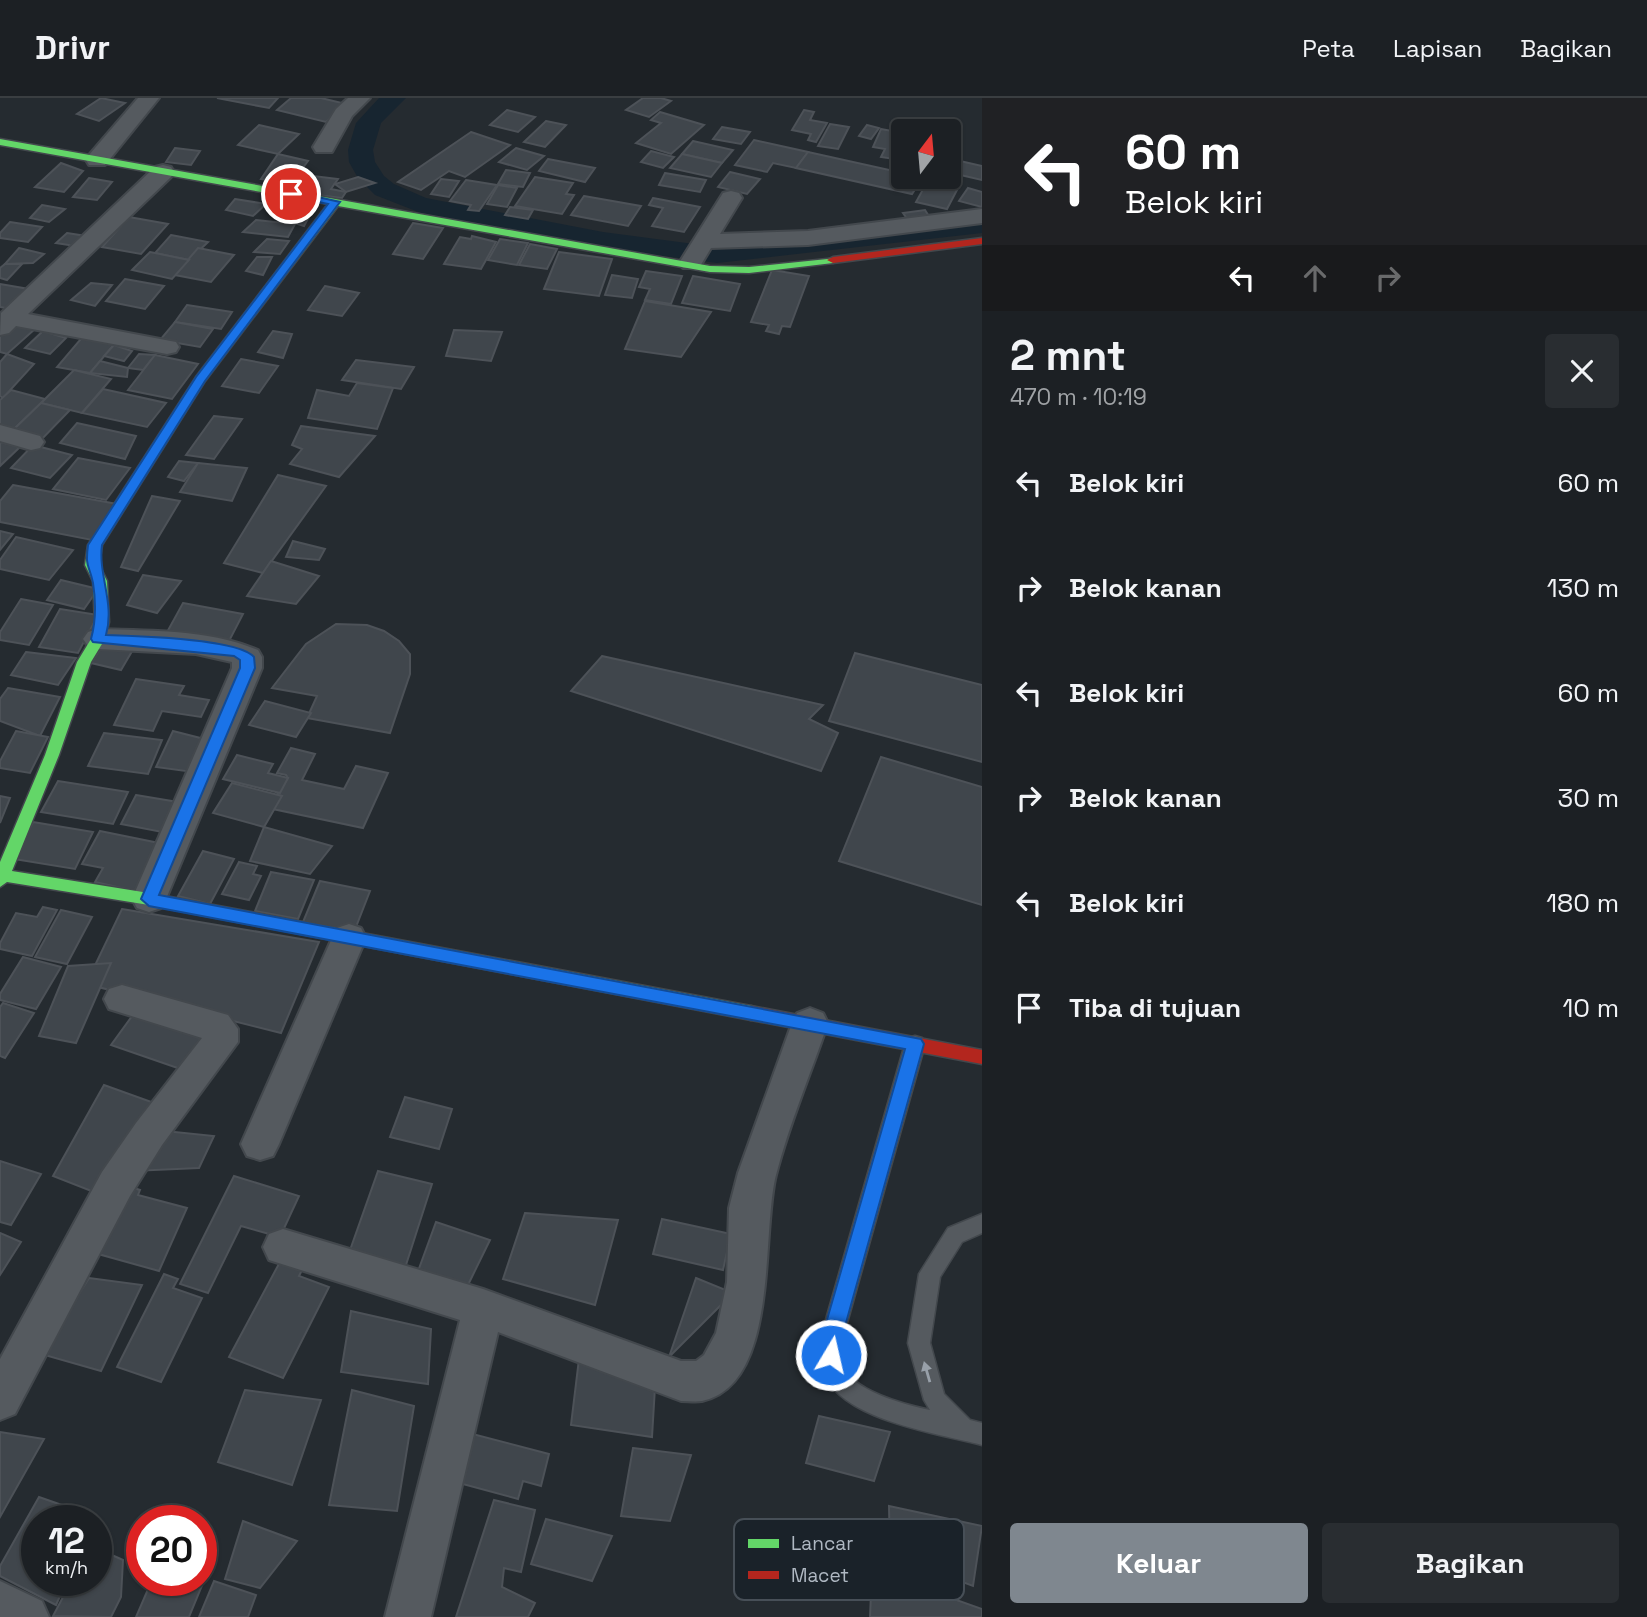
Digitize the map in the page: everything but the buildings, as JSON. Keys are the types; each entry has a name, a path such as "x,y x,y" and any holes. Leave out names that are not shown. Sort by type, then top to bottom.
{"street":[{"path":"97,160 149,98"},
{"path":"324,147 343,113 360,98"},
{"path":"0,142 335,202 696,255 803,237 982,216"},
{"path":"5,323 163,172"},
{"path":"696,255 731,198"},
{"path":"335,202 200,380 95,545 92,565 100,581 102,622 98,639 84,662 52,755 1,877 149,899 982,1057"},
{"path":"696,255 710,269 749,270 982,241"},
{"path":"5,323 167,347"},
{"path":"0,433 31,442"},
{"path":"98,639 187,645 237,652 247,657 247,668 149,899"},
{"path":"260,1144 349,938"},
{"path":"0,1399 116,1184 149,1134 220,1042 220,1029 215,1025 122,999"},
{"path":"283,1247 483,1308 681,1381 702,1381 719,1369 736,1337 747,1282 749,1208 757,1173 810,1023"},
{"path":"408,1617 483,1308"},
{"path":"0,1604 26,1617"}],"lane":[{"path":"915,1044 834,1330 831,1355 835,1372 841,1380 871,1403 972,1431"},
{"path":"972,1431 936,1399 919,1343 930,1274 955,1235 982,1223"}],"waterway":[{"path":"394,98 375,113 368,123 361,150 362,162 374,182 396,196 421,205 603,240 717,255 982,225"}],"traffic: fast":[{"path":"0,142 710,269 749,270 833,260"},
{"path":"0,881 52,755 84,662 98,639 102,622 100,581 92,565 95,545 200,380 335,202"},
{"path":"0,875 149,899 751,1013"}],"traffic: jam":[{"path":"833,260 982,241"},
{"path":"751,1013 982,1057"}],"route":[{"path":"291,194 335,202 200,380 107,522 95,545 92,565 100,581 102,622 98,639 187,645 237,652 247,657 247,668 236,697 196,784 149,899 915,1044 834,1330 831,1355"}]}
